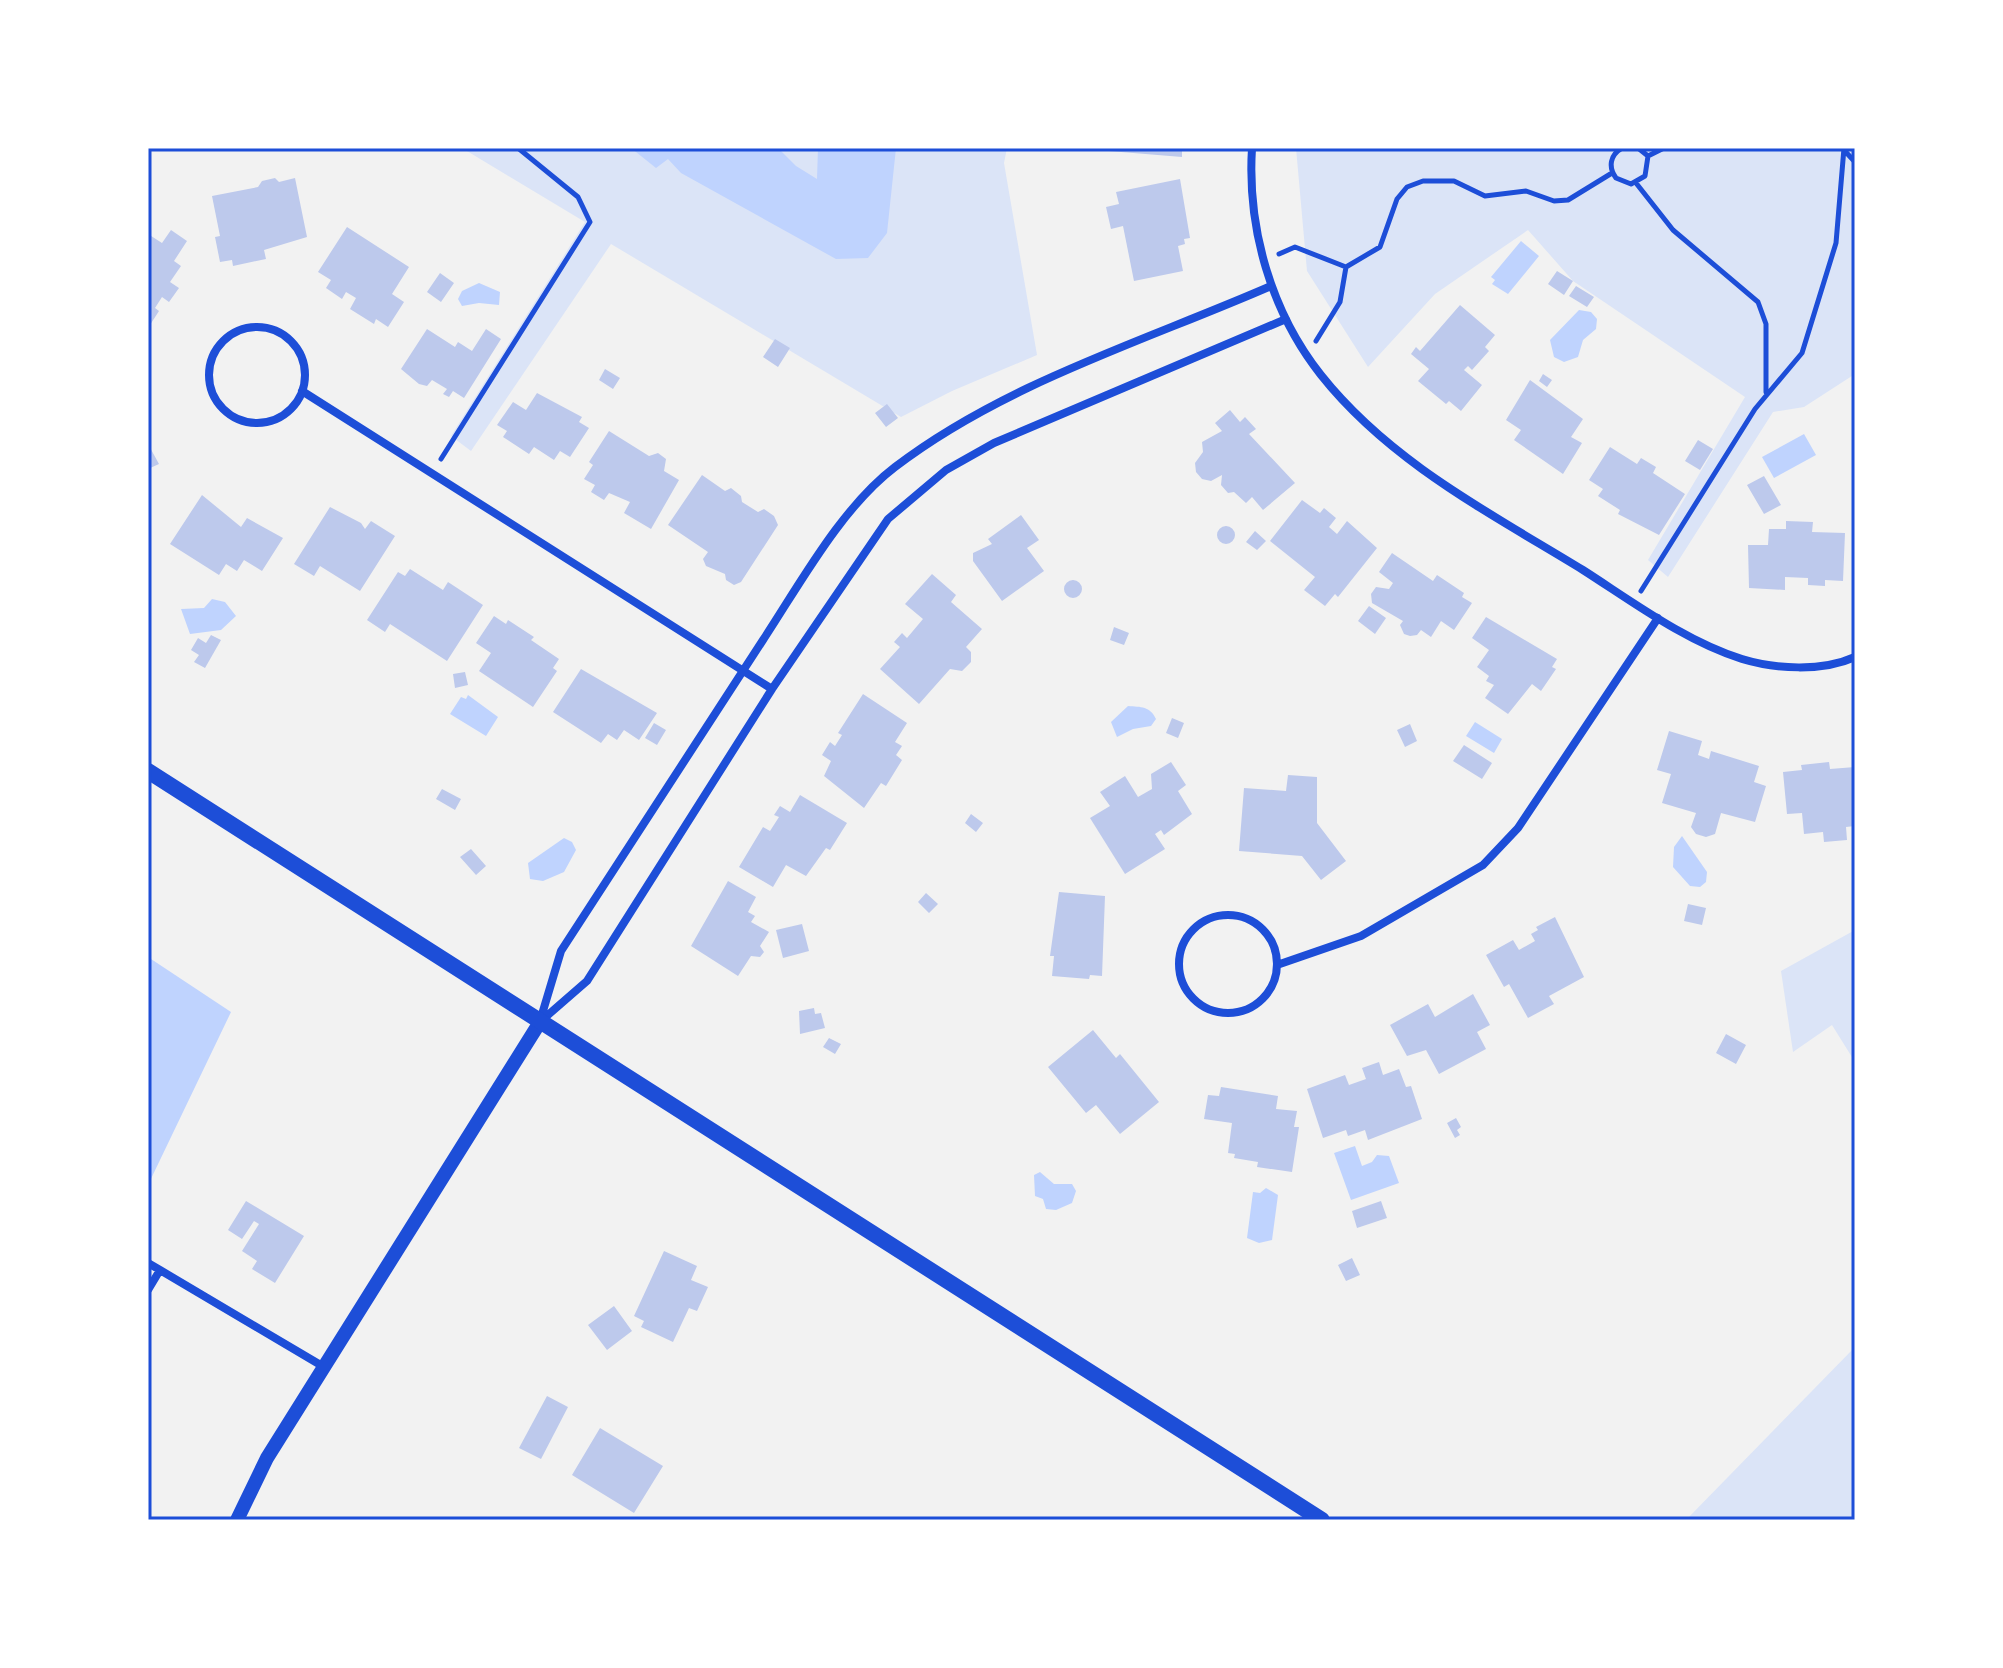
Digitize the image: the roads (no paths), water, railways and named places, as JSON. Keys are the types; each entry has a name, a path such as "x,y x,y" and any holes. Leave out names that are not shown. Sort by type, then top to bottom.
{"main road":[{"path":"148,771 1322,1520"}],"street":[{"path":"1252,148 1251,166 1263,261 1271,286 1307,355 1372,431 1418,468 1658,618 1739,658 1768,666 1829,664 1855,657"},
{"path":"237,1520 267,1458 540,1022 561,951 820,552 891,469 966,420 1271,286"},
{"path":"540,1022 587,981 772,689 888,519 946,470 994,443 1286,319"},
{"path":"257,326 271,329 296,346 305,374 302,391 285,413 273,419 246,421 233,416 213,394 210,364 222,342 232,334 257,326"},
{"path":"302,391 772,689"},
{"path":"1277,965 1361,936 1483,865 1518,828 1658,618"},
{"path":"1222,915 1239,916 1254,922 1267,934 1275,949 1277,965 1267,995 1255,1005 1225,1013 1196,1002 1186,990 1178,960 1182,944 1205,920 1222,915"},
{"path":"148,1263 324,1367"},
{"path":"148,1290 160,1270"}],"water":[{"path":"631,148 778,148 796,166 817,179 818,148 896,148 887,233 868,258 836,259 681,173 668,159 656,168"},
{"path":"1521,241 1539,256 1508,294 1492,284 1495,280 1491,277"},
{"path":"479,283 500,292 499,305 479,303 462,306 458,299 462,291"},
{"path":"1579,310 1591,312 1597,319 1596,329 1583,340 1578,357 1564,362 1554,357 1550,340"},
{"path":"1804,434 1816,455 1774,478 1762,457"},
{"path":"212,599 225,602 236,616 221,630 190,634 181,609 204,608"},
{"path":"468,695 498,717 486,736 450,714 461,697 466,699"},
{"path":"1128,706 1148,709 1156,719 1151,726 1133,729 1117,737 1111,722"},
{"path":"1475,722 1502,739 1494,753 1466,736"},
{"path":"1682,836 1707,872 1706,882 1700,887 1690,886 1673,867 1674,847"},
{"path":"564,838 572,842 576,850 564,872 543,881 530,879 528,863"},
{"path":"148,957 231,1012 148,1185"},
{"path":"1355,1146 1362,1166 1372,1162 1377,1155 1389,1156 1399,1183 1351,1200 1334,1153"},
{"path":"1040,1172 1054,1184 1072,1184 1076,1191 1072,1203 1056,1210 1046,1209 1043,1199 1035,1196 1034,1175"},
{"path":"1266,1188 1278,1195 1272,1240 1259,1243 1247,1238 1253,1192 1260,1193"}]}
